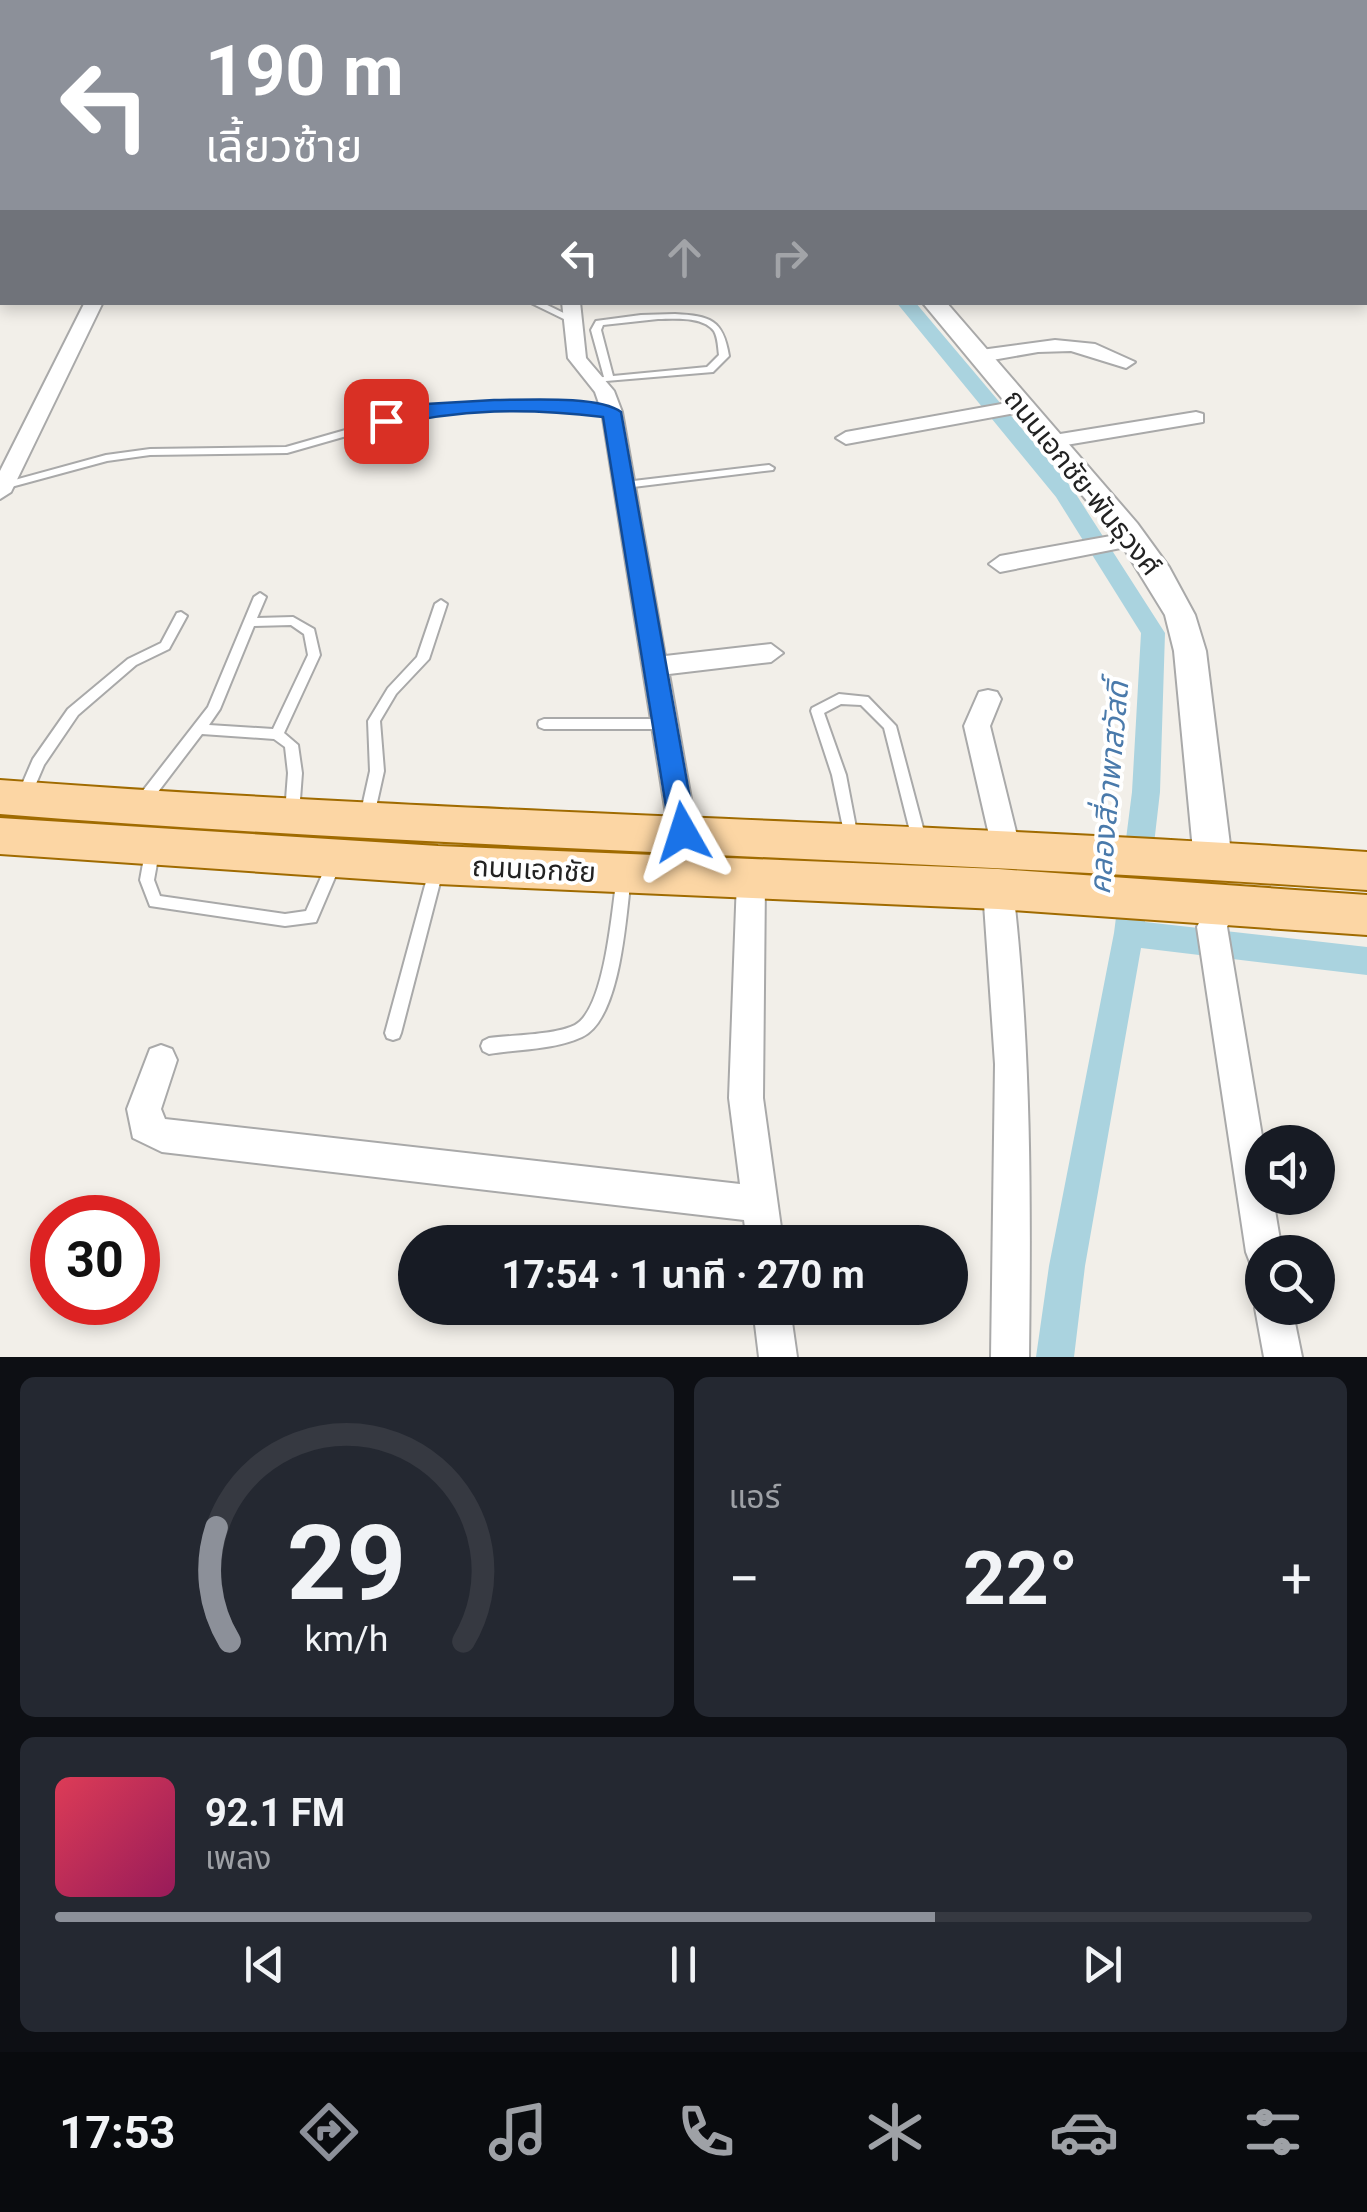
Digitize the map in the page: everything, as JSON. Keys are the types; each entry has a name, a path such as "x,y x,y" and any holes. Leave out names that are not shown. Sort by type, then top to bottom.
{"main road":[{"name":"ถนนเอกชัย","path":"8,810 145,827 336,859 751,880 1002,869 1094,874 1367,915"},
{"name":"ถนนเอกชัย","path":"145,827 292,815 852,840 920,844 1002,869"},
{"name":"ถนนเอกชัย","path":"1202,891 1367,871"}],"street":[{"path":"1,489 93,305"},
{"name":"ถนนเอกชัย-พันธุวงศ์","path":"937,305 981,356 1016,408 1054,441 1124,541 1158,574 1180,615 1190,651 1202,891"},
{"path":"571,311 575,352 584,372 603,379 612,412 683,832"},
{"path":"981,356 1069,342 1105,351 1126,362"},
{"path":"846,438 1016,408"},
{"path":"1054,441 1196,418"},
{"path":"1000,564 1124,541"},
{"path":"657,666 771,653"},
{"path":"988,698 977,726 1002,869 1008,960 1014,1148 1010,1357"},
{"path":"751,880 746,1098 762,1225"},
{"path":"1202,891 1218,962 1261,1235"},
{"path":"161,1060 144,1109 145,1126 162,1135 760,1204"},
{"path":"774,1325 778,1357"},
{"path":"1277,1325 1283,1357"}],"lane":[{"path":"546,305 571,311"},
{"path":"692,317 712,323 720,333 724,356 710,370 603,379 598,324 692,317"},
{"path":"1,489 106,458 150,452 287,450 426,410 552,405 612,412"},
{"path":"625,485 770,468"},
{"path":"260,597 214,709 145,827 147,880 156,902 285,920 311,917 336,859"},
{"path":"366,819 377,771 374,721 392,691 423,659 441,604"},
{"path":"8,810 73,712 132,662 165,646 181,616"},
{"path":"249,622 292,621 310,632 314,655 277,734"},
{"path":"852,840 839,775 817,711 839,699 864,700 890,726 920,844"},
{"path":"544,724 667,724"},
{"path":"199,730 277,734 291,745 295,772 292,815"},
{"path":"393,1033 438,865"},
{"path":"489,1046 580,1030 595,1019 604,999 624,874"}],"waterway":[{"name":"คลองสี่วาพาสวัสดิ์","path":"907,305 1064,493 1153,633 1146,792 1129,933"},
{"name":"คลองสี่วาพาสวัสดิ์","path":"1055,1357 1067,1266 1129,933"},
{"path":"1129,933 1367,961"}],"route":[{"path":"386,421 426,410 494,405 552,405 612,412 680,794 683,832"}]}
